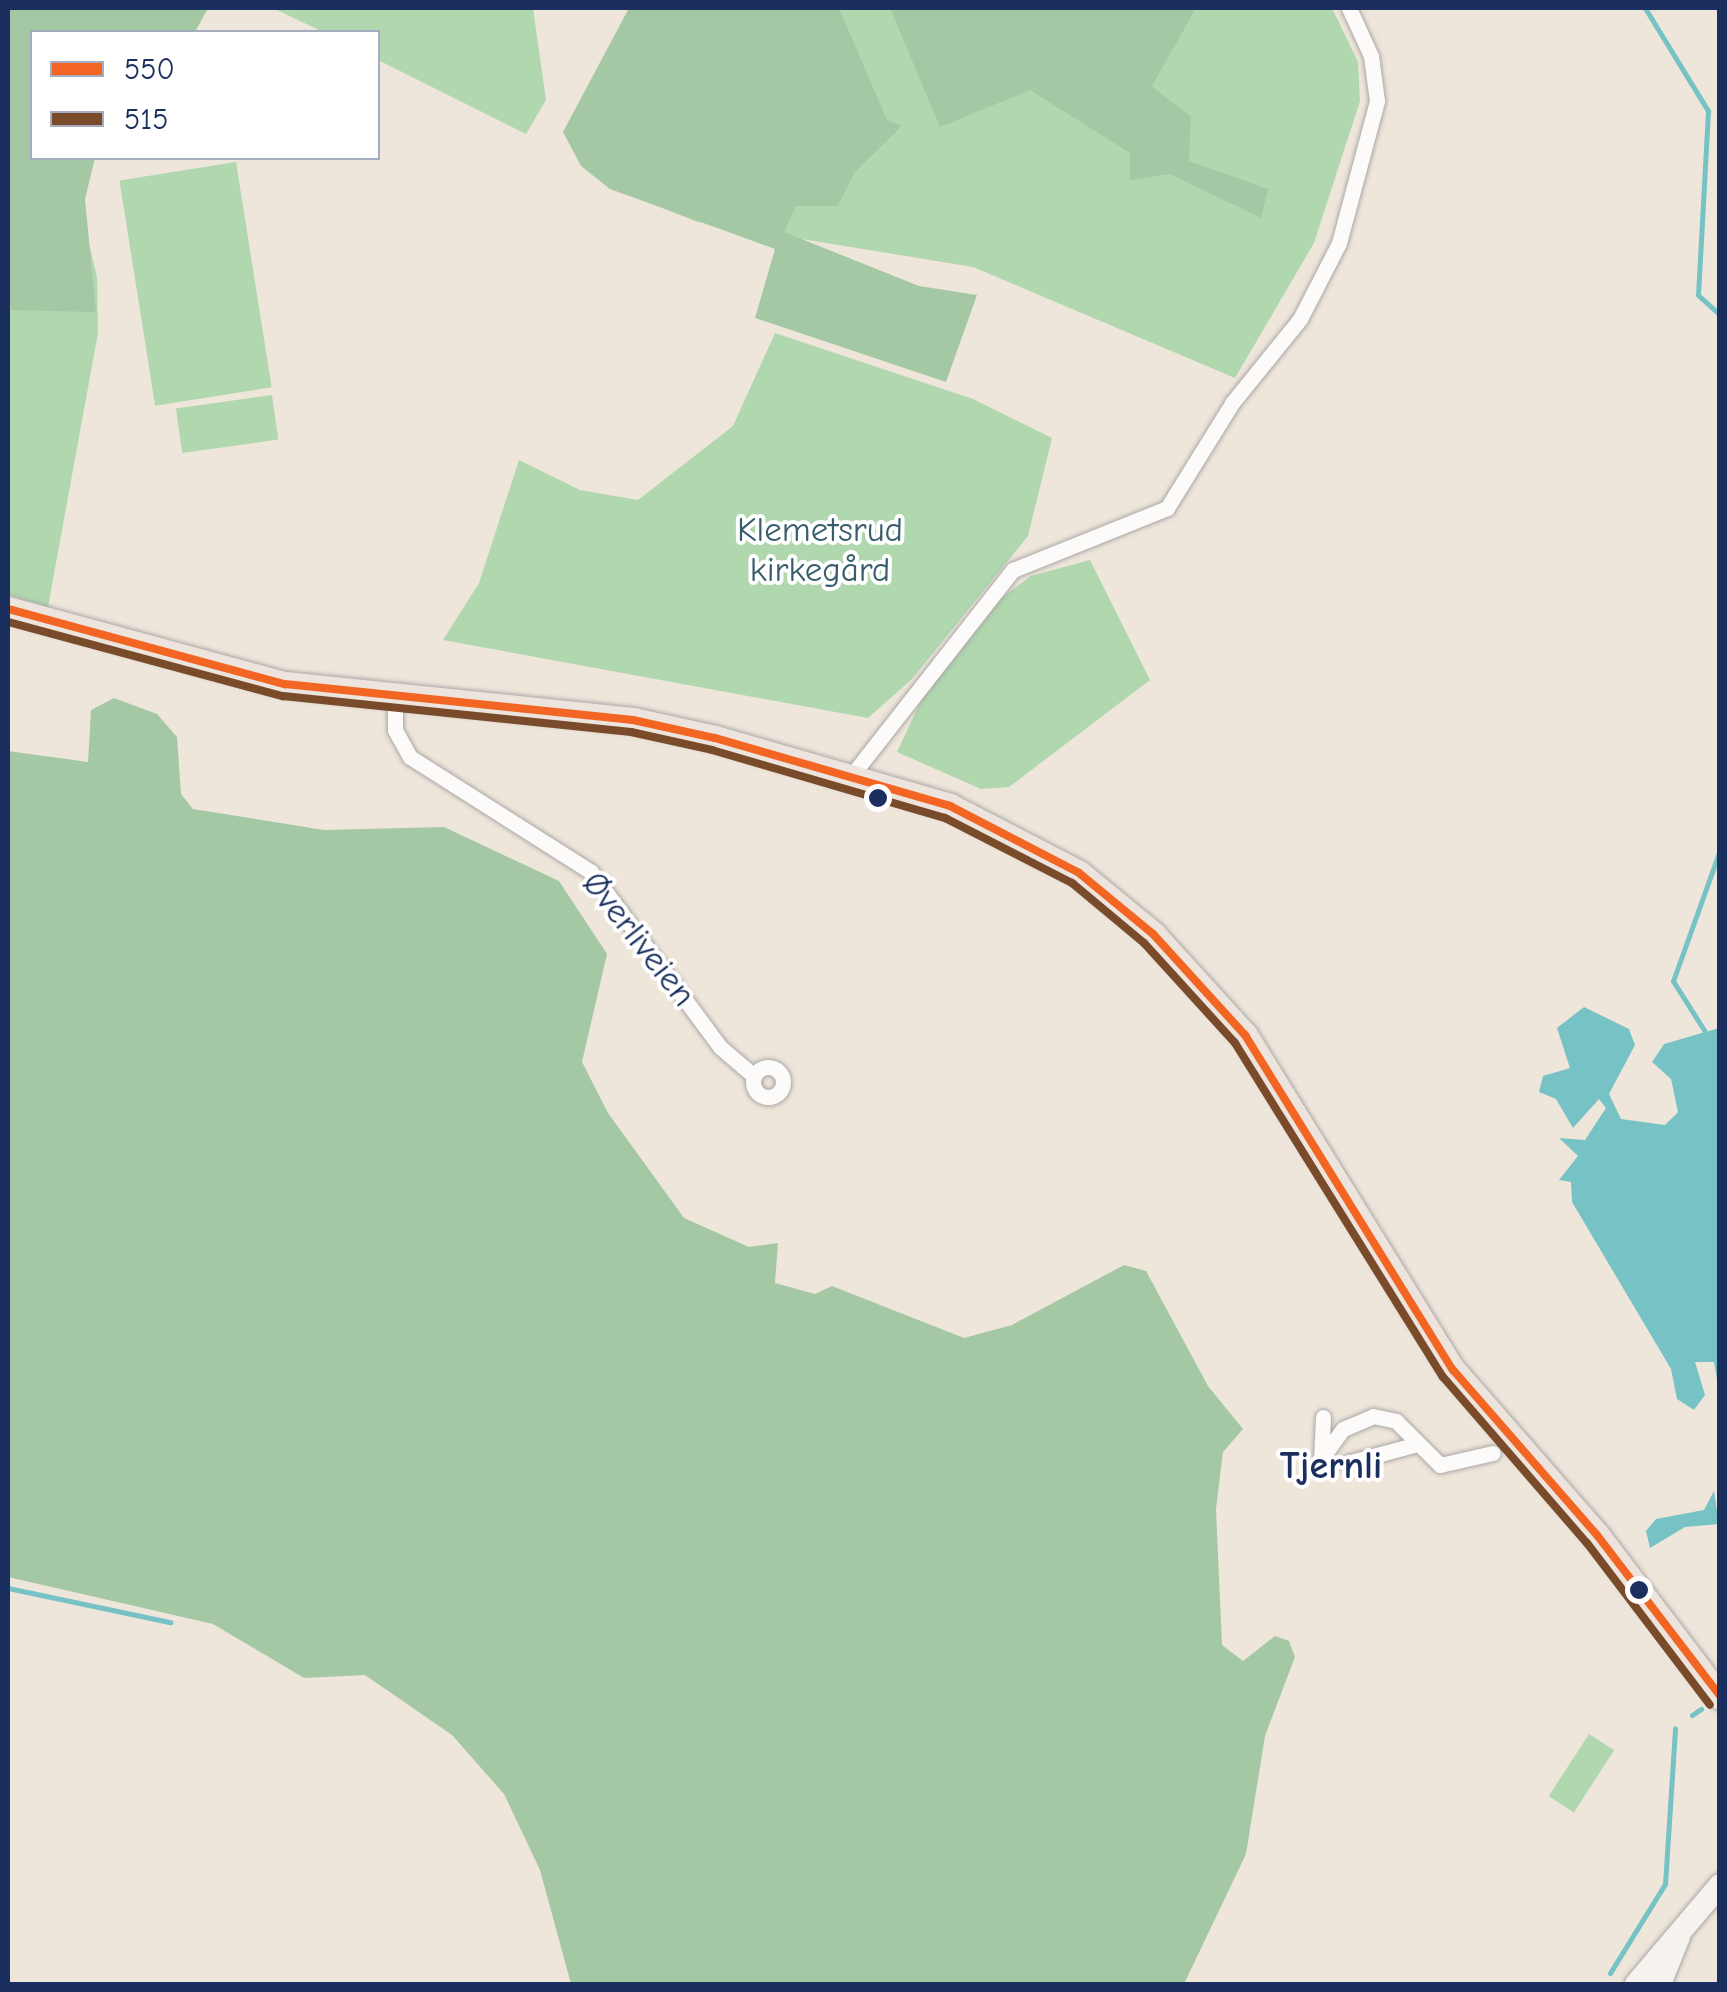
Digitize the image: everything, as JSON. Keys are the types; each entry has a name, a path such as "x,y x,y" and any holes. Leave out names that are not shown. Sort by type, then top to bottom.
{"main road":[{"path":"8,609 216,671 395,698 633,720 852,775 950,806 1045,852 1112,896 1186,968 1254,1048 1453,1370 1597,1535 1720,1697"},
{"path":"1636,1984 1720,1885"},
{"path":"1660,1984 1679,1936"}],"street":[{"path":"852,775 1013,570 1167,508 1232,403 1300,319 1346,224 1376,102 1371,56 1349,8"},
{"name":"Øverliveien","path":"395,698 395,730 410,757 591,872 720,1046 754,1076"},
{"path":"1323,1417 1321,1459 1365,1418 1396,1422 1443,1465 1493,1453"},
{"path":"1348,1464 1418,1444"}],"green space":[{"path":"8,8 208,8 196,30 30,30 30,160 95,160 85,199 96,312 8,310"},
{"path":"273,8 533,8 546,100 526,134 380,61 380,30 319,30"},
{"path":"629,8 839,8 887,120 902,126 854,173 838,206 796,206 784,232 919,286 977,295 946,382 755,318 775,249 610,189 581,166 563,132"},
{"path":"706,8 1332,8 1358,62 1360,101 1314,243 1235,378 973,267 697,222 663,208"},
{"path":"890,8 1196,8 1152,86 1191,117 1189,161 1268,189 1261,218 1170,174 1130,180 1130,153 1030,90 940,127"},
{"path":"8,33 30,160 81,210 97,277 98,333 48,607 8,595"},
{"path":"236,162 272,387 155,406 119,180"},
{"name":"Klemetsrud kirkegård","path":"775,333 973,399 1052,438 1028,536 912,679 868,718 443,640 479,583 519,460 580,490 638,500 733,426"},
{"path":"272,395 278,440 182,453 176,408"},
{"name":"Klemetsrud kirkegård","path":"1090,560 1150,680 1009,787 981,789 897,752 926,690 997,601 1031,576"},
{"path":"114,698 157,714 177,737 181,794 193,809 324,830 444,827 559,881 607,954 582,1062 608,1113 684,1218 749,1247 778,1243 775,1283 815,1294 832,1286 964,1338 1012,1325 1124,1265 1146,1271 1208,1386 1243,1429 1223,1452 1216,1509 1222,1645 1243,1661 1275,1636 1289,1641 1295,1657 1265,1736 1246,1854 1184,1984 571,1984 540,1870 504,1794 452,1735 365,1675 304,1678 213,1624 8,1577 8,751 88,762 91,710"},
{"path":"1589,1734 1614,1750 1574,1812 1549,1796"}],"water":[{"path":"1584,1007 1629,1029 1635,1045 1609,1094 1621,1119 1665,1125 1678,1112 1671,1079 1652,1062 1664,1044 1719,1028 1719,1391 1714,1362 1695,1362 1705,1395 1694,1410 1677,1399 1671,1369 1572,1202 1571,1182 1559,1180 1578,1156 1559,1138 1585,1140 1606,1108 1599,1099 1573,1128 1556,1099 1539,1092 1543,1076 1570,1068 1557,1028"},
{"path":"1714,1491 1719,1524 1685,1527 1650,1548 1646,1531 1656,1519 1704,1510"}],"waterway":[{"path":"1645,8 1708,111 1698,295 1720,315"},
{"path":"1704,1030 1673,981 1720,850"},
{"path":"8,1588 170,1622"},
{"path":"1692,1715 1701,1709"},
{"path":"1610,1973 1665,1884 1675,1728"}],"transit line":[{"name":"550","path":"8,609 285,684 633,720 715,738 950,806 1079,873 1153,934 1245,1035 1453,1370 1597,1535 1720,1696"},
{"name":"515","path":"8,622 283,696 631,732 712,750 945,818 1072,883 1144,943 1235,1043 1443,1377 1587,1543 1710,1705"}],"district":[{"name":"Tjernli","path":"1331,1467"}]}
